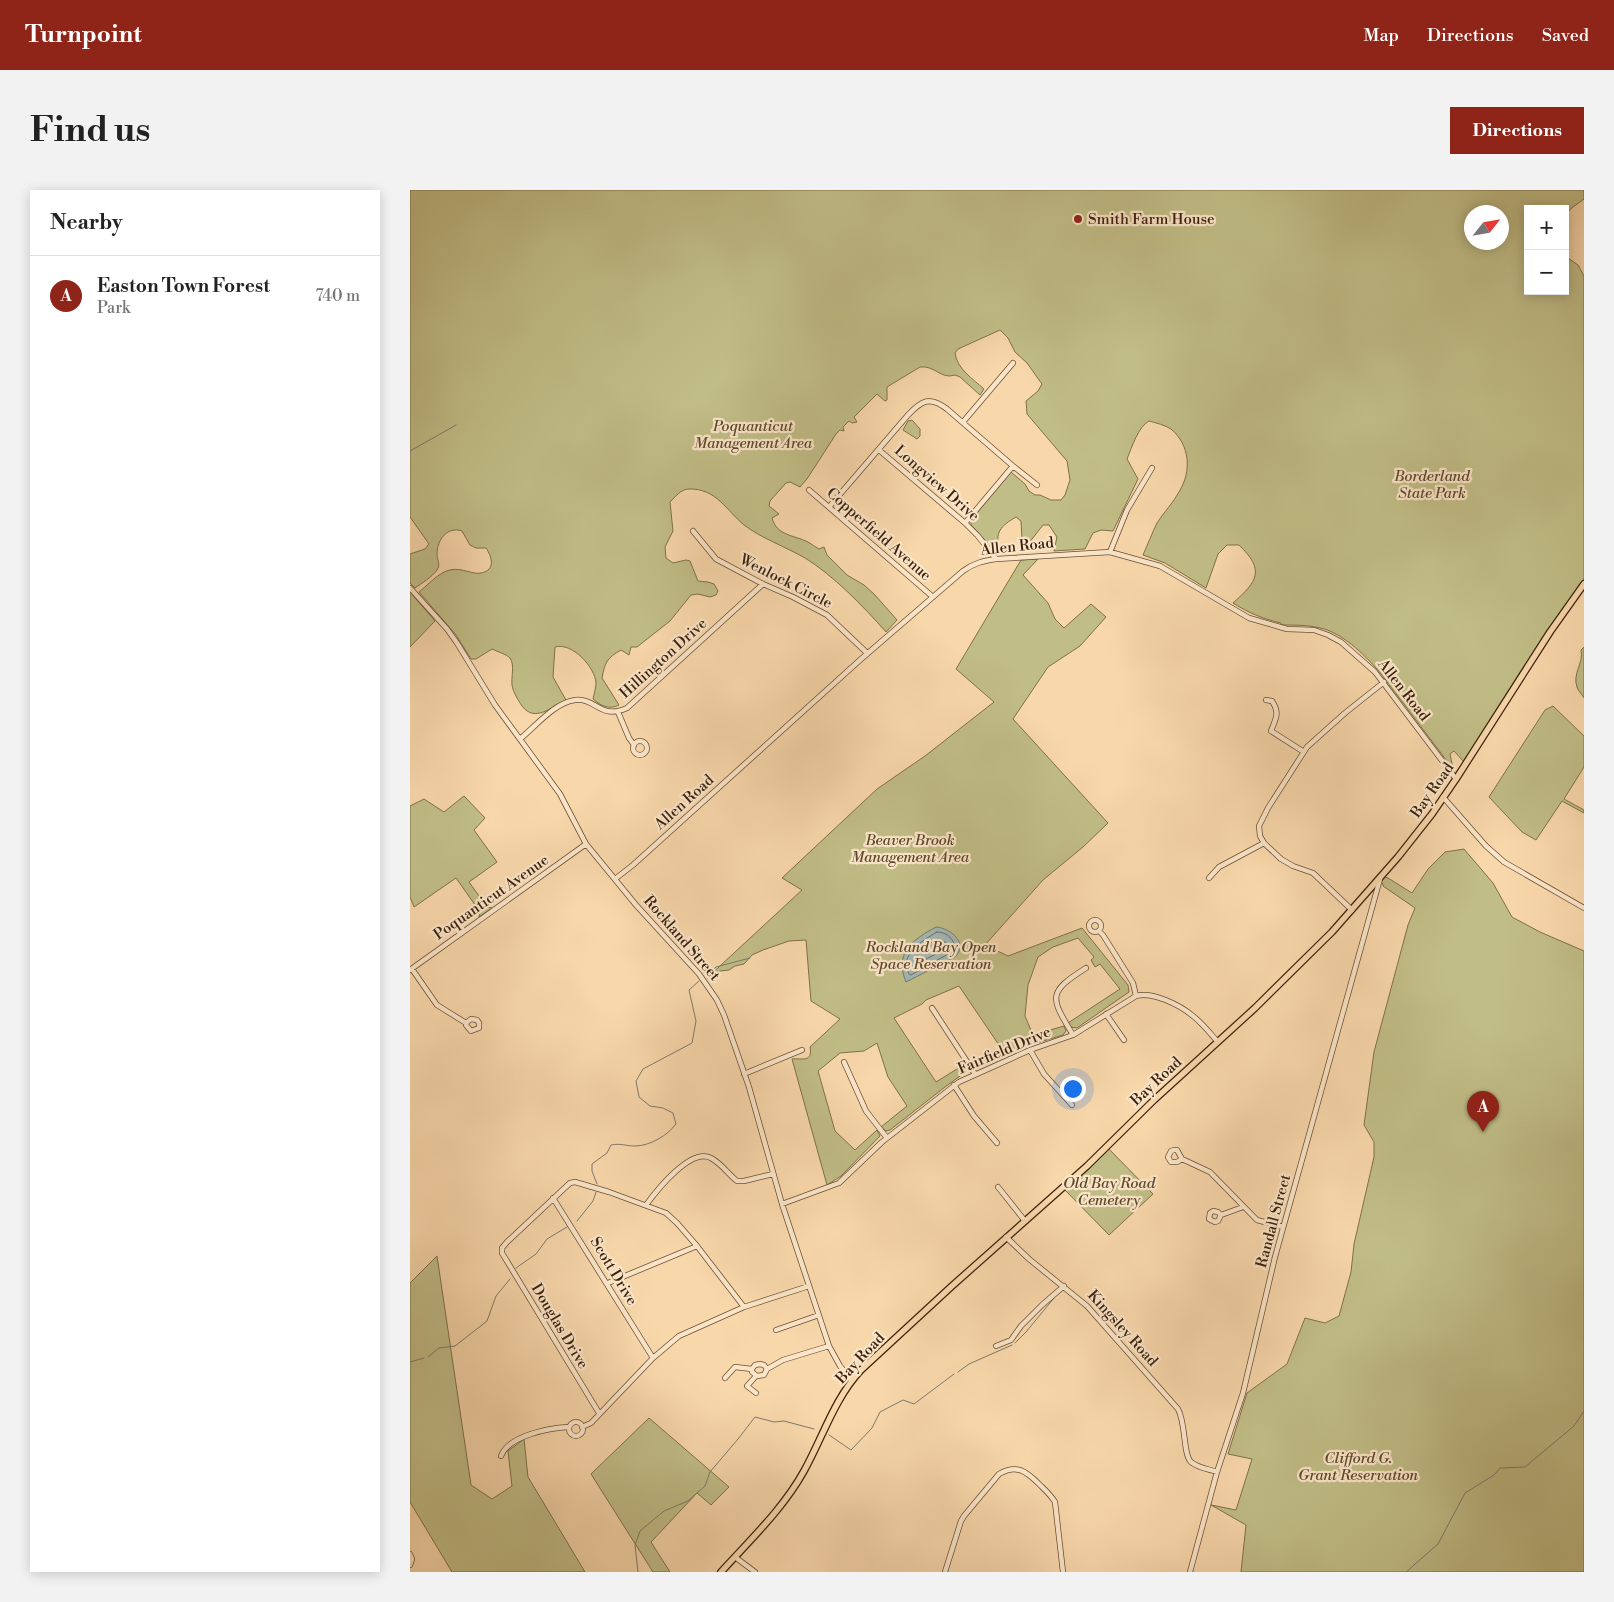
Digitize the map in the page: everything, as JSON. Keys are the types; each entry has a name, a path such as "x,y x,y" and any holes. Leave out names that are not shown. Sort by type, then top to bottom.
{"main road":[{"name":"Bay Road","path":"721,1572 761,1529 793,1490 805,1470 836,1405 851,1380 1006,1237 1087,1166 1316,949 1352,910 1409,844 1456,779 1545,640 1584,584"}],"street":[{"path":"963,422 1013,363"},
{"path":"829,506 908,415 918,405 932,401 939,403 963,422 1037,485"},
{"name":"Longview Drive","path":"879,450 965,523 996,559"},
{"path":"965,523 1013,466"},
{"path":"1110,552 1127,510 1152,468"},
{"name":"Copperfield Avenue","path":"809,490 933,596"},
{"name":"Wenlock Circle","path":"693,531 716,559 827,615 867,654"},
{"name":"Allen Road","path":"615,879 633,865 933,596 974,564 996,559 1110,552 1160,566 1250,618 1287,629 1314,630 1328,635 1341,642 1370,666 1456,779"},
{"name":"Hillington Drive","path":"520,739 558,707 567,702 582,700 607,712 618,712 627,708 763,584"},
{"name":"Rockland Street","path":"410,588 447,629 495,705 560,794 586,844 636,905 699,974 714,994 722,1010 744,1074 782,1204 829,1346 840,1366 851,1380"},
{"path":"1352,910 1313,873 1293,866 1281,859 1264,843 1258,830 1261,820 1304,752 1345,713 1384,682"},
{"path":"1266,700 1272,701 1277,708 1276,720 1271,731 1304,752"},
{"path":"618,712 634,745"},
{"path":"1443,797 1486,846 1504,862 1584,908"},
{"path":"1210,878 1219,867 1264,843"},
{"name":"Poquanticut Avenue","path":"411,969 586,844"},
{"name":"Randall Street","path":"1190,1572 1218,1472 1244,1393 1284,1227 1380,877"},
{"path":"1099,931 1133,983 1136,996 1145,994 1156,996 1186,1011 1197,1019 1217,1041"},
{"path":"1073,1035 1058,1009 1057,991 1062,985 1086,968"},
{"path":"411,969 437,1006 466,1023"},
{"name":"Fairfield Drive","path":"782,1204 839,1183 887,1138 954,1085 1030,1050 1073,1035 1136,996"},
{"path":"932,1008 975,1074"},
{"path":"1106,1014 1124,1040"},
{"path":"744,1074 802,1050"},
{"path":"1030,1050 1044,1074 1072,1106"},
{"path":"844,1062 866,1111 887,1138"},
{"path":"954,1085 974,1116 997,1143"},
{"path":"646,1205 669,1179 697,1156 710,1157 737,1181 773,1174"},
{"path":"1182,1159 1210,1172 1257,1220 1284,1227"},
{"path":"553,1198 570,1183 575,1182 659,1210 672,1218 744,1307"},
{"path":"998,1187 1025,1221"},
{"name":"Douglas Drive","path":"553,1198 501,1250 600,1414"},
{"name":"Scott Drive","path":"553,1198 608,1283 653,1358"},
{"path":"1221,1215 1243,1207"},
{"name":"Kingsley Road","path":"1006,1237 1029,1259 1064,1286 1093,1312 1178,1409 1184,1426 1188,1458 1196,1465 1218,1472"},
{"path":"608,1283 696,1246"},
{"path":"582,1427 600,1414 653,1358 679,1336 744,1307 809,1286"},
{"path":"996,1346 1011,1340 1021,1326 1064,1286"},
{"path":"776,1330 818,1315"},
{"path":"756,1393 747,1386 756,1376 764,1375 767,1369 783,1360 829,1346"},
{"path":"752,1369 755,1365 760,1364 764,1365 767,1369"},
{"path":"725,1378 736,1367 752,1369"},
{"path":"752,1369 756,1376"},
{"path":"501,1456 505,1448 524,1436 569,1427 572,1423 576,1422 582,1427"},
{"path":"569,1427 570,1433 576,1435 581,1433 582,1427"},
{"path":"945,1572 961,1521 999,1474 1006,1470 1014,1469 1023,1470 1029,1474 1050,1494 1055,1502 1063,1572"},
{"path":"410,1554 412,1559 410,1565"},
{"path":"735,1557 755,1572"}],"green space":[{"name":"Borderland State Park","path":"410,190 1584,190 1584,199 1569,210 1569,205 1524,205 1524,295 1569,295 1569,259 1578,265 1584,276 1584,579 1536,649 1464,762 1454,751 1450,754 1453,769 1381,674 1363,654 1348,642 1332,632 1319,628 1281,625 1281,623 1256,615 1233,603 1253,582 1255,575 1253,562 1239,545 1227,545 1218,554 1206,588 1165,563 1143,555 1157,523 1177,496 1186,476 1187,459 1185,450 1177,435 1166,426 1149,421 1136,438 1127,459 1138,479 1113,531 1101,530 1093,533 1085,549 1054,551 1057,537 1049,525 1043,525 1025,548 1022,540 1021,521 1016,517 1006,523 1000,530 998,544 1000,551 997,553 971,525 971,520 1011,472 1025,484 1029,491 1051,500 1061,500 1065,495 1070,480 1067,461 1027,414 1026,401 1038,391 1042,384 1027,363 1015,352 1008,338 1000,330 958,349 955,353 962,369 984,389 980,395 960,377 955,375 946,376 930,368 920,367 887,387 887,400 885,401 877,394 854,417 857,422 852,423 849,421 843,427 844,431 840,430 836,434 800,487 790,482 786,483 770,501 769,506 779,514 772,518 774,524 782,532 808,542 819,549 824,547 827,555 847,575 864,585 875,595 897,620 886,632 848,592 816,565 751,530 714,496 707,492 686,489 670,502 673,531 665,547 666,558 673,563 690,561 698,581 714,584 718,591 716,595 710,597 698,594 691,595 670,621 637,647 631,647 629,655 621,650 610,658 602,678 619,705 605,706 593,699 596,685 595,677 587,663 582,657 568,648 562,646 555,647 553,677 566,700 543,712 532,713 522,706 513,690 510,658 492,649 476,659 471,659 456,635 419,592 446,571 458,569 481,573 486,571 491,566 491,563 490,555 486,548 476,548 470,545 462,531 447,532 441,539 437,549 438,568 435,573 415,588 410,583 410,554 425,549 429,544 410,517"},
{"path":"912,420 920,429 920,436 917,439 903,430 908,421"},
{"path":"1038,559 1023,575 1048,603 1055,619 1064,628 1091,604 1106,617 1080,646 1048,667 1013,719 1108,823 1083,847 1043,880 985,945 1008,956 1082,928 1128,985 1129,992 1077,1028 1070,1027 1068,1023 1120,989 1100,964 1095,967 1091,960 1094,957 1078,938 1053,947 1038,957 1028,985 1025,1016 1033,1035 1064,1026 1066,1031 1063,1035 1027,1046 976,1068 970,1062 1001,1048 959,986 926,1000 922,1004 894,1018 936,1082 965,1064 967,1071 890,1130 886,1131 881,1127 907,1106 888,1077 877,1043 864,1051 840,1053 818,1071 835,1131 855,1150 877,1130 880,1136 841,1176 827,1185 792,1059 808,1058 810,1047 840,1019 811,1001 806,940 789,941 763,950 752,955 744,964 729,970 720,971 707,978 802,890 782,878 877,789 925,756 994,702 956,669 1021,560"},
{"path":"410,592 435,621 410,647"},
{"path":"1584,647 1584,698 1578,688 1576,678 1581,659 1581,650"},
{"path":"1553,706 1584,736 1584,767 1564,799 1584,810 1584,813 1562,801 1536,840 1522,832 1489,797 1545,710"},
{"path":"464,796 485,818 474,830 497,862 469,882 487,907 492,908 479,917 480,912 456,878 414,907 410,897 410,806 424,799 444,812"},
{"name":"Clifford G. Grant Reservation","path":"1464,849 1493,883 1512,917 1540,932 1584,951 1584,1572 1241,1572 1246,1525 1211,1505 1236,1510 1252,1459 1228,1454 1247,1393 1287,1364 1305,1318 1325,1323 1339,1316 1351,1272 1354,1244 1374,1157 1374,1142 1364,1125 1374,1052 1408,925 1415,908 1383,886 1381,882 1385,877 1388,878 1412,893 1428,869 1445,852"},
{"name":"Old Bay Road Cemetery","path":"1108,1148 1153,1194 1109,1235 1065,1190"},
{"path":"437,1256 471,1485 492,1499 512,1486 508,1451 524,1439 528,1477 585,1572 452,1572 410,1502 410,1283"},
{"path":"649,1418 729,1487 711,1505 697,1493 651,1542 670,1572 653,1572 591,1474"}],"water":[{"path":"936,927 947,930 956,938 959,942 959,952 955,957 906,982 902,963 904,955 913,942"}],"waterway":[{"path":"410,451 456,425"},
{"path":"707,975 716,967 750,958"},
{"path":"597,1184 592,1171 592,1164 607,1153 611,1145 641,1146 663,1136 676,1124 673,1113 663,1108 650,1106 639,1097 636,1081 643,1069 692,1043 696,1021 689,990 699,981"},
{"path":"577,1221 593,1201 596,1192"},
{"path":"516,1268 536,1254 547,1239 567,1227"},
{"path":"428,1357 439,1348 455,1346 487,1321 496,1296 510,1279"},
{"path":"1015,1343 1054,1298"},
{"path":"958,1372 969,1364 1012,1345"},
{"path":"410,1362 424,1358"},
{"path":"829,1435 851,1450 872,1428 880,1412 903,1400 914,1404 954,1374"},
{"path":"1406,1572 1438,1544 1465,1493 1494,1475 1500,1468 1525,1467 1574,1426 1584,1411"},
{"path":"638,1572 635,1545 640,1531 664,1511 688,1501 705,1486 710,1472 755,1417 774,1422 784,1421 814,1429"}],"place":[{"name":"Smith Farm House","path":"1078,219"},
{"name":"Easton Town Forest","path":"1483,1132"}],"park label":[{"name":"Poquanticut Management Area","path":"753,434"},
{"name":"Beaver Brook Management Area","path":"910,848"},
{"name":"Rockland Bay Open Space Reservation","path":"931,956"}]}
